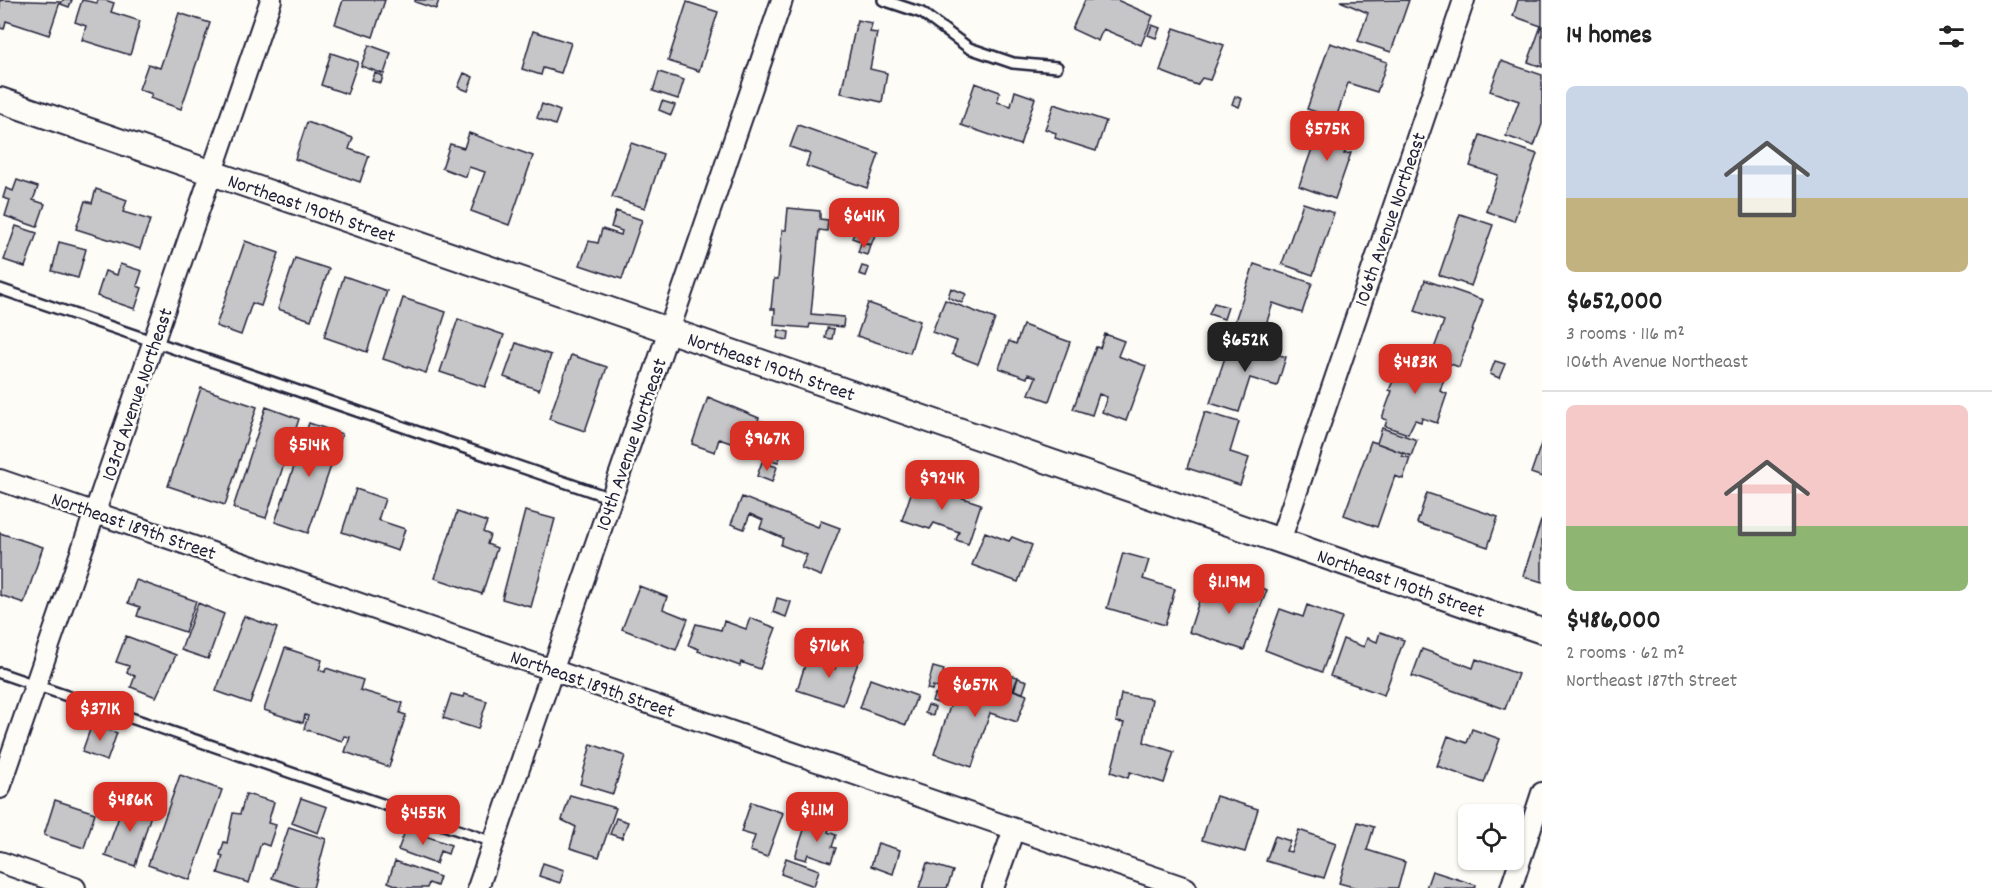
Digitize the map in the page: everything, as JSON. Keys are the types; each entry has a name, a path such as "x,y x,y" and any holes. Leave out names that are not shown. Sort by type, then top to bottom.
{"street":[{"name":"103rd Avenue Northeast","path":"0,788 271,0"},
{"name":"104th Avenue Northeast","path":"478,888 782,0"},
{"name":"106th Avenue Northeast","path":"1280,541 1464,0"},
{"name":"Northeast 190th Street","path":"0,100 1542,630"},
{"name":"Northeast 189th Street","path":"0,480 1186,888"},
{"path":"1511,888 1542,793"},
{"path":"993,888 1014,829"},
{"path":"0,862 75,888"}],"lane":[{"path":"883,0 922,13 969,48 1013,63 1057,67"},
{"path":"0,289 611,498"},
{"path":"0,673 493,842"}],"building":[{"path":"0,0 60,2 49,35 6,21 4,29 0,28"},
{"path":"63,0 72,0 69,7 61,4"},
{"path":"82,0 97,3 98,0 105,0 114,3 111,12 140,21 130,55 82,40 86,26 75,22"},
{"path":"343,0 385,0 373,37 335,24"},
{"path":"415,0 439,0 436,9 415,2"},
{"path":"1085,0 1117,0 1153,16 1141,45 1103,29 1098,41 1072,29"},
{"path":"1409,0 1391,52 1358,41 1368,13 1340,1"},
{"path":"1518,0 1542,0 1542,67 1528,62 1541,26 1513,16"},
{"path":"687,2 718,12 699,71 668,61"},
{"path":"179,13 210,23 181,109 150,98 152,94 139,89 148,64 160,68"},
{"path":"857,20 872,23 870,32 877,33 870,69 887,73 882,102 841,93"},
{"path":"1152,25 1160,28 1156,38 1148,35"},
{"path":"1174,28 1224,45 1210,80 1202,78 1197,85 1160,71"},
{"path":"533,31 571,43 561,73 543,68 541,75 522,69"},
{"path":"1330,43 1387,62 1377,92 1348,83 1336,118 1307,109"},
{"path":"369,45 391,53 384,74 361,66"},
{"path":"331,53 358,62 347,94 321,85"},
{"path":"1501,61 1542,75 1542,124 1534,146 1506,136 1519,101 1490,91"},
{"path":"659,72 684,80 678,99 653,91"},
{"path":"375,73 383,76 381,83 372,81"},
{"path":"464,73 473,77 468,91 458,87"},
{"path":"975,83 1000,92 997,102 1011,106 1015,91 1035,98 1020,145 961,125"},
{"path":"1235,96 1242,99 1239,107 1232,104"},
{"path":"662,101 675,105 671,115 659,110"},
{"path":"542,104 560,111 555,125 537,118"},
{"path":"1054,104 1106,121 1096,151 1055,138 1056,133 1045,129"},
{"path":"307,122 353,138 349,149 369,156 360,182 295,159"},
{"path":"1321,123 1351,134 1344,154 1351,153 1335,199 1299,186"},
{"path":"798,125 879,154 867,188 806,166 810,154 790,147"},
{"path":"469,133 533,156 509,225 471,211 485,172 469,167 466,177 442,168 450,144 464,148"},
{"path":"1480,135 1537,154 1514,221 1486,211 1498,175 1470,166"},
{"path":"631,143 663,154 645,208 612,197"},
{"path":"17,180 38,187 33,200 45,204 37,227 5,216 10,200 3,198 6,188 13,191"},
{"path":"96,189 127,200 123,212 150,220 140,249 76,229 85,201 92,203"},
{"path":"1303,203 1334,213 1313,275 1282,264"},
{"path":"788,208 820,211 820,219 828,220 827,231 819,230 811,314 844,317 843,327 810,324 809,328 774,325 775,309 771,309 774,279 778,279 782,230 786,230"},
{"path":"616,211 642,220 622,279 580,265 589,241 598,243 602,229 621,235 622,231 611,227"},
{"path":"1460,214 1493,225 1471,286 1439,275"},
{"path":"849,224 857,227 858,224 877,230 871,245 852,238 854,234 847,231"},
{"path":"16,226 37,233 25,267 4,260"},
{"path":"245,241 279,253 261,306 252,303 241,335 216,326"},
{"path":"59,242 86,249 78,278 52,271"},
{"path":"861,243 870,245 867,255 858,252"},
{"path":"295,258 329,269 311,320 278,309"},
{"path":"120,264 142,271 137,286 142,288 135,309 97,296 105,271 117,275"},
{"path":"1254,264 1312,283 1302,313 1273,303 1261,340 1232,330"},
{"path":"862,266 869,268 866,276 859,274"},
{"path":"344,276 387,291 367,352 324,337"},
{"path":"1425,280 1483,300 1459,367 1431,357 1444,321 1415,311"},
{"path":"951,288 966,294 962,303 948,297"},
{"path":"403,298 446,312 426,373 383,359"},
{"path":"945,300 995,319 978,364 952,354 957,341 932,332"},
{"path":"868,303 920,321 910,353 857,336"},
{"path":"1214,303 1228,307 1224,319 1209,314"},
{"path":"458,319 504,335 485,387 440,372"},
{"path":"1023,325 1070,342 1049,401 1029,394 1036,377 1028,374 1027,378 999,368 1009,341 1016,344"},
{"path":"827,328 834,329 832,339 825,338"},
{"path":"779,330 789,332 788,340 777,338"},
{"path":"1105,334 1124,341 1118,356 1146,366 1126,421 1102,412 1107,397 1099,394 1092,415 1073,409 1096,347 1100,348"},
{"path":"1231,339 1286,357 1277,386 1250,378 1239,412 1210,403"},
{"path":"516,343 551,355 539,390 504,377"},
{"path":"571,355 607,367 585,431 549,419"},
{"path":"1404,357 1447,370 1440,391 1447,394 1437,423 1422,418 1421,422 1415,420 1408,434 1385,426 1387,420 1382,418 1392,391 1389,390"},
{"path":"1495,361 1505,364 1499,378 1490,374"},
{"path":"201,388 257,407 225,505 168,486"},
{"path":"708,397 759,418 748,449 719,439 715,452 692,444"},
{"path":"266,407 299,419 266,518 233,508"},
{"path":"1205,412 1239,422 1230,452 1249,458 1240,485 1187,468"},
{"path":"761,421 777,426 766,459 750,453"},
{"path":"309,423 342,434 308,533 275,522"},
{"path":"1382,428 1417,440 1411,456 1377,443"},
{"path":"1371,441 1410,458 1403,479 1395,476 1377,527 1344,515"},
{"path":"1542,441 1542,477 1531,473"},
{"path":"774,452 780,454 778,462 771,460"},
{"path":"762,462 777,467 772,482 757,476"},
{"path":"915,482 981,504 968,544 956,540 959,532 934,523 930,529 902,520"},
{"path":"356,489 385,499 378,520 405,529 398,551 342,532"},
{"path":"1427,493 1498,517 1488,547 1417,523"},
{"path":"742,497 818,527 821,521 840,528 821,576 801,568 807,555 781,545 783,538 760,528 763,520 750,514 744,529 731,524"},
{"path":"525,511 555,519 531,607 502,599"},
{"path":"457,512 487,522 483,532 490,535 487,544 497,548 482,594 435,578"},
{"path":"1542,522 1542,582 1523,576"},
{"path":"985,532 1009,541 1012,537 1032,545 1018,582 972,565"},
{"path":"0,533 43,547 24,603 0,595"},
{"path":"1123,553 1149,560 1143,579 1175,589 1165,625 1107,608"},
{"path":"1231,579 1267,590 1244,650 1189,632 1202,592 1225,599"},
{"path":"136,580 196,601 185,632 137,616 140,607 128,603"},
{"path":"639,586 667,597 663,609 688,619 676,650 622,629"},
{"path":"777,598 791,602 786,617 773,612"},
{"path":"198,603 224,614 208,659 181,650"},
{"path":"1307,605 1342,618 1322,672 1265,650 1280,609 1303,617"},
{"path":"244,616 277,628 250,703 216,691"},
{"path":"750,618 776,628 760,669 741,662 740,666 698,651 699,649 688,645 696,624 721,630 724,621 746,629"},
{"path":"1380,632 1404,640 1384,695 1330,676 1343,639 1364,647 1367,638 1377,642"},
{"path":"126,636 176,655 156,697 131,687 135,676 127,673 129,666 116,662"},
{"path":"856,637 864,640 860,649 853,646"},
{"path":"285,648 322,660 319,670 325,672 326,668 363,680 360,690 403,703 400,713 406,715 389,767 345,752 350,737 344,736 342,741 304,729 308,716 305,715 303,723 264,710"},
{"path":"1422,649 1473,668 1476,659 1518,674 1505,709 1412,676"},
{"path":"840,654 859,660 843,705 797,690 807,659 835,669"},
{"path":"933,667 944,670 938,688 933,686 932,690 927,689"},
{"path":"1009,675 1018,677 1013,690 1005,688"},
{"path":"960,677 993,689 995,684 1027,695 1017,722 990,713 972,767 934,754"},
{"path":"1018,678 1027,681 1023,693 1014,690"},
{"path":"870,679 917,696 906,725 860,708"},
{"path":"451,694 463,697 464,694 487,701 478,729 443,718"},
{"path":"935,694 940,696 938,703 932,701"},
{"path":"1121,694 1152,699 1144,742 1174,752 1164,783 1130,772 1128,778 1111,772 1124,723 1116,722"},
{"path":"928,705 935,707 933,716 925,713"},
{"path":"92,724 117,733 107,761 82,752"},
{"path":"1472,729 1500,739 1484,783 1437,766 1448,736 1467,743"},
{"path":"591,744 625,756 613,794 580,784"},
{"path":"180,775 222,790 190,880 148,865"},
{"path":"246,794 274,802 268,823 276,825 269,846 261,843 249,883 218,873 223,856 220,855 224,842 227,843 233,813 240,814"},
{"path":"570,795 616,808 599,857 570,848 576,827 562,820"},
{"path":"1216,796 1258,809 1245,852 1202,840"},
{"path":"139,797 155,802 135,866 105,856 122,808 134,812"},
{"path":"301,798 327,807 318,833 292,823"},
{"path":"55,800 95,813 84,848 44,835"},
{"path":"751,802 783,813 767,857 750,851 755,836 741,832"},
{"path":"616,818 628,822 622,838 610,834"},
{"path":"1358,822 1374,827 1367,850 1405,862 1398,888 1357,888 1339,883"},
{"path":"806,824 820,828 821,824 830,827 828,832 836,835 832,847 836,848 831,862 808,854 806,860 795,857"},
{"path":"289,827 326,839 313,888 301,888 272,878"},
{"path":"406,829 451,845 448,854 440,851 436,864 398,850"},
{"path":"1299,830 1336,843 1324,878 1266,861 1275,836 1290,841 1286,851 1291,852"},
{"path":"878,843 900,850 893,874 871,866"},
{"path":"786,858 819,870 814,886 781,874"},
{"path":"395,861 440,877 437,886 429,883 427,888 403,888 388,882"},
{"path":"543,863 564,870 560,883 539,876"},
{"path":"927,863 953,871 947,888 919,888"},
{"path":"1432,871 1476,885 1475,888 1426,888"}]}
